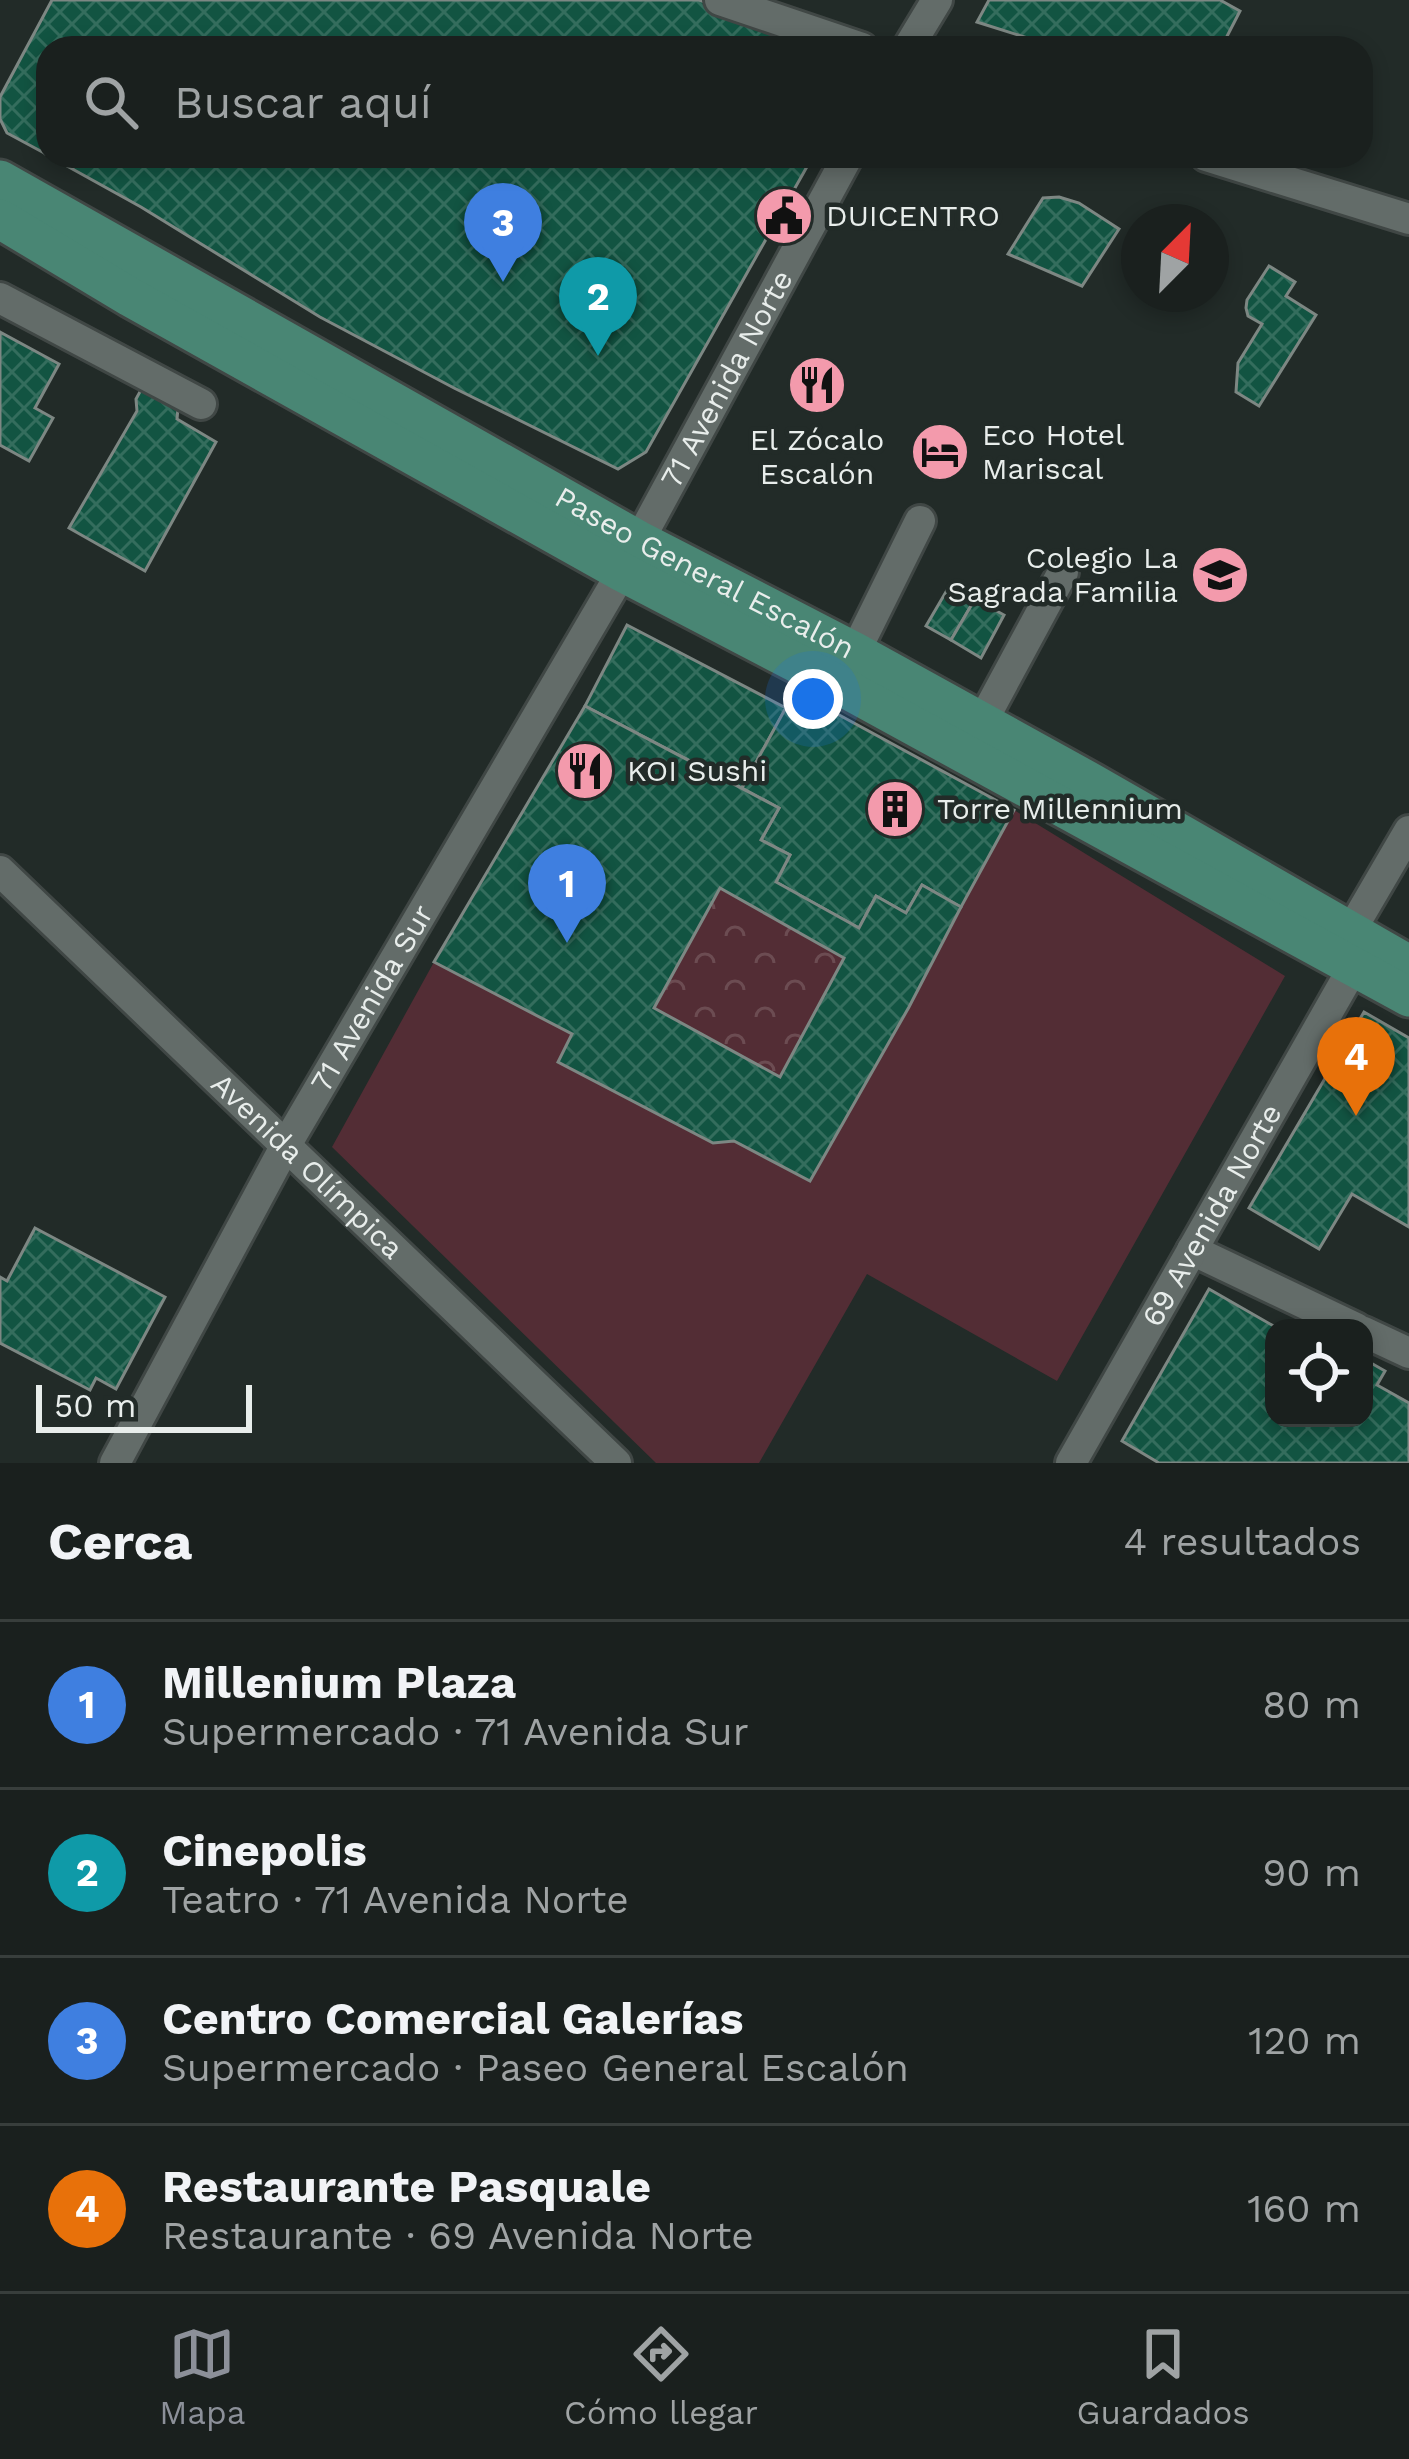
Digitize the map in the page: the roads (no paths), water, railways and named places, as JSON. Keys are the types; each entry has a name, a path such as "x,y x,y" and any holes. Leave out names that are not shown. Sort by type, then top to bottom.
{"main road":[{"name":"Paseo General Escalón","path":"0,180 630,556 670,596 1023,785 1352,949 1409,965"},
{"name":"Paseo General Escalón","path":"0,219 130,297 630,556 855,652 982,722 1352,949 1409,997"}],"street":[{"path":"720,0 826,36"},
{"path":"915,36 937,0"},
{"name":"71 Avenida Norte","path":"630,556 841,168"},
{"path":"1245,168 1409,219"},
{"path":"0,298 201,404"},
{"path":"855,652 920,521"},
{"name":"71 Avenida Sur","path":"115,1463 286,1145 630,556"},
{"path":"982,722 1064,572"},
{"name":"69 Avenida Norte","path":"1071,1463 1192,1250 1352,949 1409,831"},
{"name":"Avenida Olímpica","path":"0,871 616,1463"},
{"path":"1192,1250 1337,1319"},
{"path":"1373,1336 1409,1353"}],"place":[{"name":"DUICENTRO","path":"784,216"},
{"name":"Centro Comercial Galerías","path":"503,282"},
{"name":"Cinepolis","path":"598,356"},
{"name":"El Zócalo Escalón","path":"817,385"},
{"name":"Eco Hotel Mariscal","path":"940,452"},
{"name":"Colegio La Sagrada Familia","path":"1220,575"},
{"name":"KOI Sushi","path":"585,771"},
{"name":"Torre Millennium","path":"895,809"},
{"name":"Millenium Plaza","path":"567,943"},
{"name":"Restaurante Pasquale","path":"1356,1116"}]}
